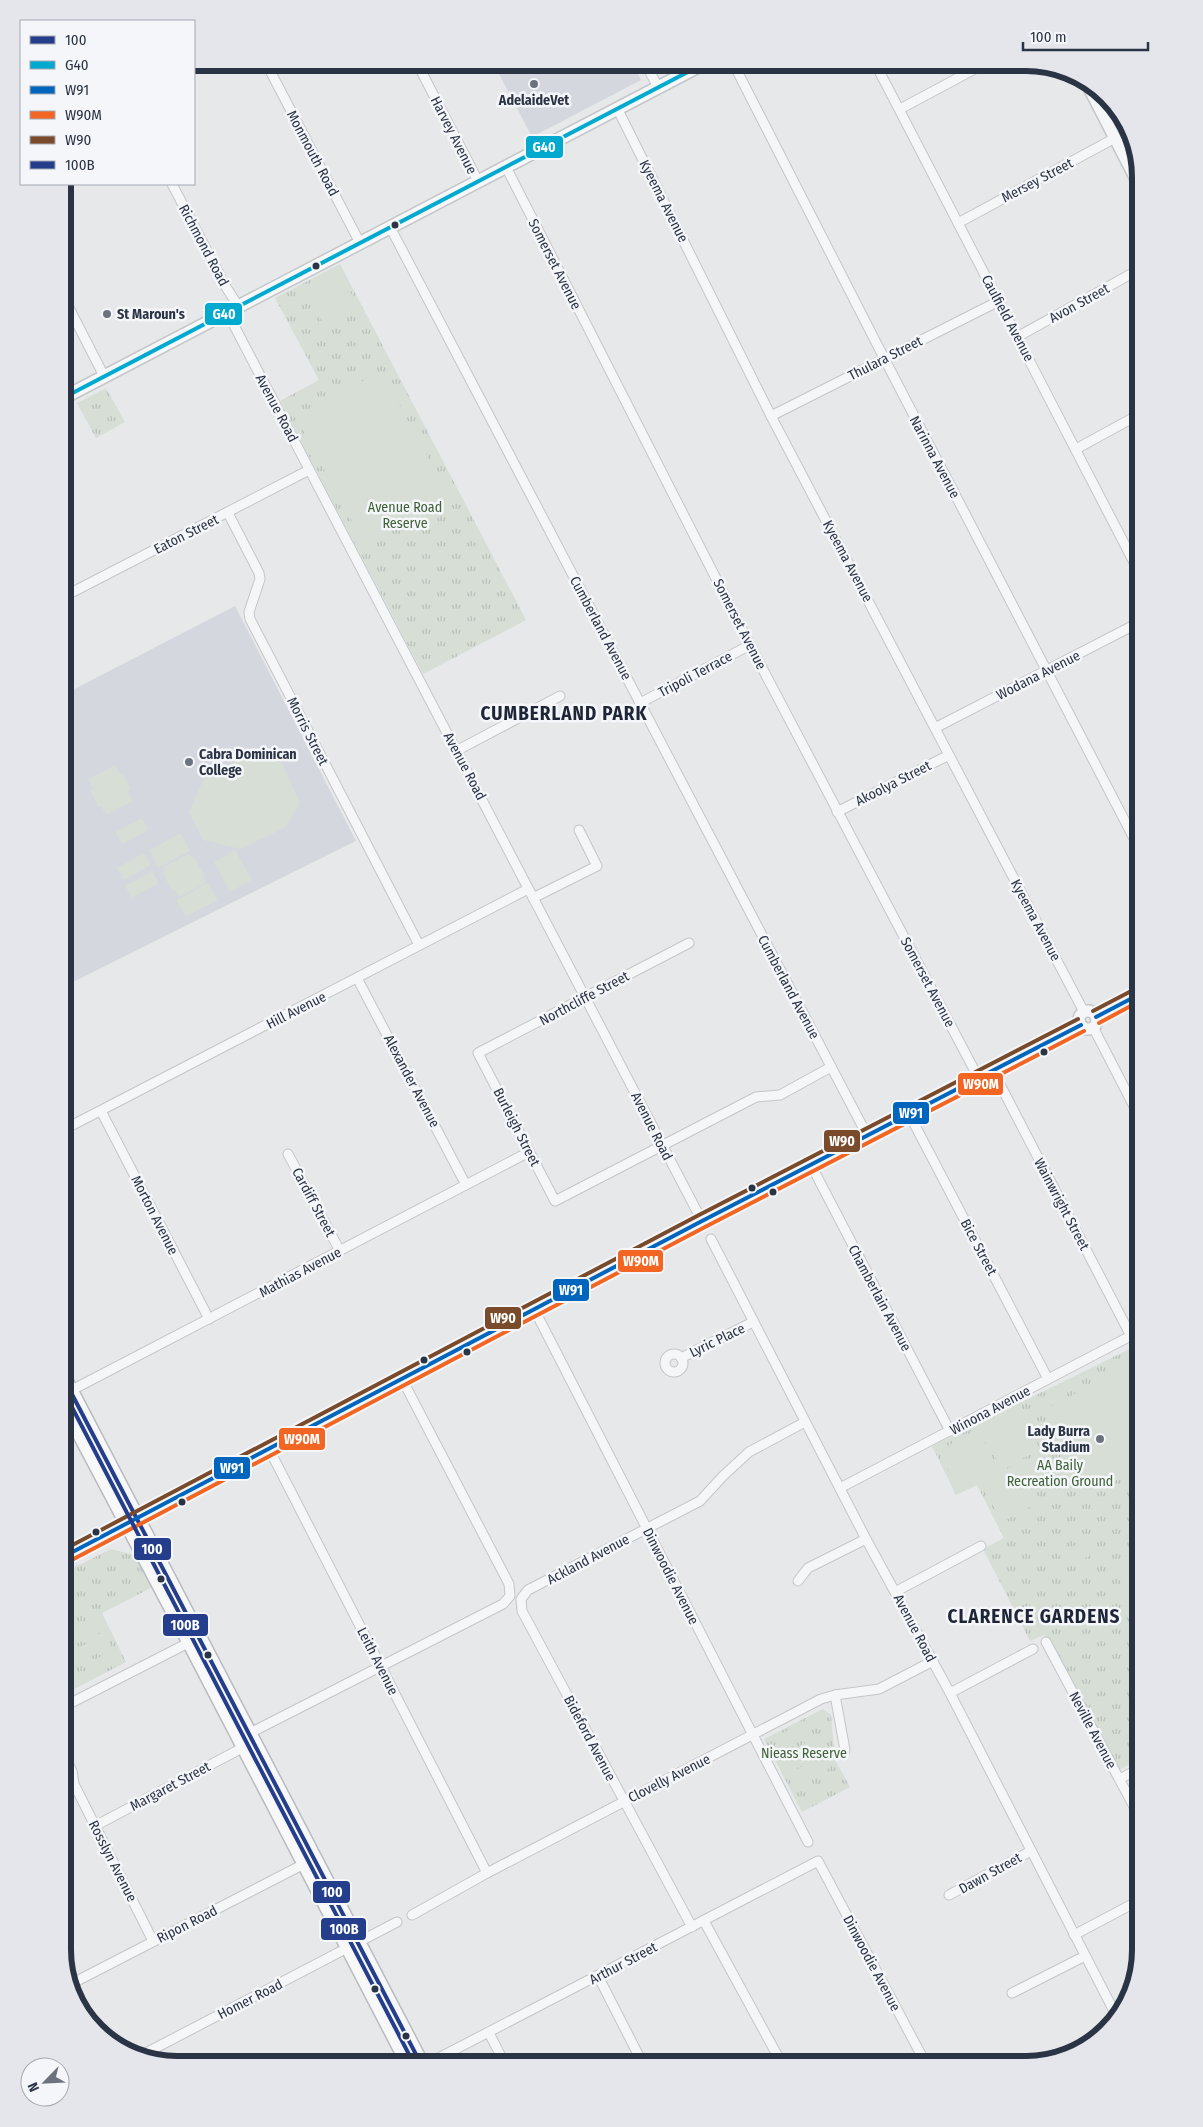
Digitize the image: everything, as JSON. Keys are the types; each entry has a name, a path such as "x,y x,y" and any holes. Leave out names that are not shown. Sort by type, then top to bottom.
{"highway":[{"path":"71,1407 133,1521 310,1861 353,1945 405,2056"},
{"path":"353,1945 416,2056"}],"main road":[{"path":"71,394 689,71"}],"street":[{"name":"Monmouth Road","path":"271,71 360,243"},
{"name":"Harvey Avenue","path":"421,71 478,181"},
{"path":"649,71 658,87"},
{"name":"Narinna Avenue","path":"737,71 1132,835"},
{"name":"Caulfield Avenue","path":"879,71 1076,449 1132,550"},
{"path":"900,109 971,71"},
{"path":"1093,96 1132,170"},
{"name":"Kyeema Avenue","path":"618,108 772,416 1084,1012"},
{"name":"Mersey Street","path":"958,223 1115,138"},
{"name":"Somerset Avenue","path":"506,167 750,645 980,1078"},
{"name":"Richmond Road","path":"173,185 226,287 238,306"},
{"name":"Cumberland Avenue","path":"390,227 867,1135"},
{"name":"Avon Street","path":"1018,337 1132,273"},
{"name":"Thulara Street","path":"772,416 999,301"},
{"path":"71,312 104,376"},
{"name":"Avenue Road","path":"226,312 702,1221"},
{"path":"1076,449 1132,418"},
{"name":"Eaton Street","path":"71,593 310,470"},
{"name":"Morris Street","path":"228,513 260,579 249,612 250,619 419,945"},
{"name":"Wodana Avenue","path":"935,728 1132,626"},
{"name":"Tripoli Terrace","path":"640,703 750,645"},
{"path":"456,751 560,696"},
{"name":"Akoolya Street","path":"838,812 949,754"},
{"path":"533,898 597,866 579,830"},
{"name":"Hill Avenue","path":"71,1126 528,889"},
{"name":"Northcliffe Street","path":"478,1053 689,943"},
{"name":"Alexander Avenue","path":"358,978 466,1185"},
{"path":"71,1552 867,1135 1090,1023 1132,999"},
{"path":"1084,1012 1090,1011 1090,1023 1132,1103"},
{"name":"Burleigh Street","path":"478,1053 556,1200 662,1146"},
{"path":"662,1146 756,1097 780,1095 831,1067"},
{"name":"Wainwright Street","path":"993,1071 1131,1336"},
{"name":"Morton Avenue","path":"101,1110 209,1319"},
{"name":"Bice Street","path":"909,1114 1048,1379"},
{"name":"Mathias Avenue","path":"71,1393 529,1152"},
{"name":"Cardiff Street","path":"288,1154 340,1251"},
{"name":"Chamberlain Avenue","path":"811,1165 950,1431"},
{"name":"Avenue Road","path":"711,1239 866,1539 950,1693 1113,2010"},
{"name":"Dinwoodie Avenue","path":"534,1309 808,1842"},
{"name":"Lyric Place","path":"681,1358 753,1322"},
{"name":"Winona Avenue","path":"840,1488 1131,1336"},
{"path":"247,1740 381,1666 503,1604 510,1596 509,1584 402,1379"},
{"name":"Ackland Avenue","path":"521,1599 528,1590 700,1501 749,1452 805,1422"},
{"name":"Leith Avenue","path":"269,1449 488,1873"},
{"path":"798,1581 808,1568 866,1539"},
{"path":"895,1592 981,1546"},
{"name":"Bideford Avenue","path":"521,1599 522,1611 692,1928"},
{"path":"71,1702 195,1639"},
{"name":"Neville Avenue","path":"1046,1642 1132,1802"},
{"path":"950,1693 1032,1649"},
{"name":"Clovelly Avenue","path":"412,1915 488,1873 821,1699 835,1695 879,1689 932,1661"},
{"path":"835,1695 845,1750"},
{"name":"Margaret Street","path":"95,1826 247,1740"},
{"name":"Rosslyn Avenue","path":"71,1769 74,1784 154,1941"},
{"path":"1120,1779 1132,1772"},
{"name":"Dawn Street","path":"948,1895 1030,1850"},
{"name":"Ripon Road","path":"76,1981 310,1861"},
{"name":"Dinwoodie Avenue","path":"818,1861 922,2056"},
{"name":"Arthur Street","path":"443,2056 818,1861"},
{"path":"1074,1935 1132,1904"},
{"path":"704,1921 778,2056"},
{"path":"353,1945 397,1922"},
{"name":"Homer Road","path":"149,2052 353,1945"},
{"path":"1012,1993 1085,1956"},
{"path":"598,1976 639,2056"},
{"path":"488,2033 500,2056"}],"shaded area":[{"path":"498,71 636,71 641,80 532,137"},
{"name":"Cabra Dominican College","path":"235,606 356,841 71,983 71,691"}],"green space":[{"name":"Avenue Road Reserve","path":"340,264 526,620 423,674 280,401 319,380 275,298"},
{"path":"340,272 349,289 315,307 306,289"},
{"path":"350,291 360,309 325,327 316,309"},
{"path":"381,371 450,498 364,544 296,417"},
{"path":"106,388 125,422 96,438 77,403"},
{"path":"257,751 282,763 300,803 286,827 241,849 203,840 189,812 204,778"},
{"path":"115,765 120,774 123,773 131,790 128,792 133,801 106,815 101,806 98,807 90,790 93,788 88,779"},
{"path":"142,818 149,830 122,844 115,832"},
{"path":"181,833 190,851 158,868 149,850"},
{"path":"235,850 252,880 230,892 214,862"},
{"path":"144,853 151,865 124,880 117,868"},
{"path":"190,853 204,874 202,875 206,883 179,897 175,890 172,891 163,874 165,872 163,867"},
{"path":"152,871 159,883 132,898 125,886"},
{"path":"208,883 218,900 186,917 176,900"},
{"name":"AA Baily Recreation Ground","path":"1132,1348 1132,1763 1117,1771 1044,1635 1030,1641 983,1549 1004,1538 977,1485 956,1495 932,1446"},
{"name":"Lady Burra Stadium","path":"1132,1364 1132,1472 1088,1495 1044,1410"},
{"path":"1019,1409 1040,1449 1002,1470 981,1429"},
{"path":"978,1430 999,1470 959,1491 938,1451"},
{"path":"1020,1462 1041,1501 1002,1522 981,1483"},
{"path":"1088,1539 1095,1553 1066,1568 1059,1554"},
{"path":"1132,1543 1132,1622 1122,1596 1120,1583 1124,1557"},
{"path":"111,1549 137,1556 153,1587 102,1613 126,1662 71,1691 71,1569"},
{"path":"96,1619 103,1631 76,1644 71,1632"},
{"path":"104,1635 111,1646 84,1660 78,1648"},
{"path":"113,1650 119,1662 93,1676 86,1664"},
{"name":"Nieass Reserve","path":"823,1709 831,1715 835,1760 850,1787 802,1812 764,1739"},
{"path":"804,1722 811,1734 784,1749 777,1736"},
{"path":"813,1739 819,1751 793,1765 786,1753"},
{"path":"822,1756 829,1768 802,1783 795,1770"}],"transit line":[{"name":"G40","path":"71,394 690,71"},
{"name":"W90","path":"1093,1011 1132,991"},
{"name":"W91","path":"1096,1017 1132,998"},
{"name":"W90M","path":"1099,1023 1132,1005"},
{"name":"W90","path":"71,1546 699,1215 1078,1019"},
{"name":"W91","path":"71,1553 702,1221 1081,1025"},
{"name":"W90M","path":"71,1560 705,1227 1084,1031"},
{"name":"100","path":"71,1392 417,2056"},
{"name":"100B","path":"71,1405 410,2056"}],"place":[{"name":"AdelaideVet","path":"534,84"},
{"name":"St Maroun's","path":"107,314"},
{"name":"Cabra Dominican College","path":"189,762"},
{"name":"Lady Burra Stadium","path":"1100,1439"}],"district":[{"name":"CUMBERLAND PARK","path":"564,713"},
{"name":"CLARENCE GARDENS","path":"1034,1616"}]}
